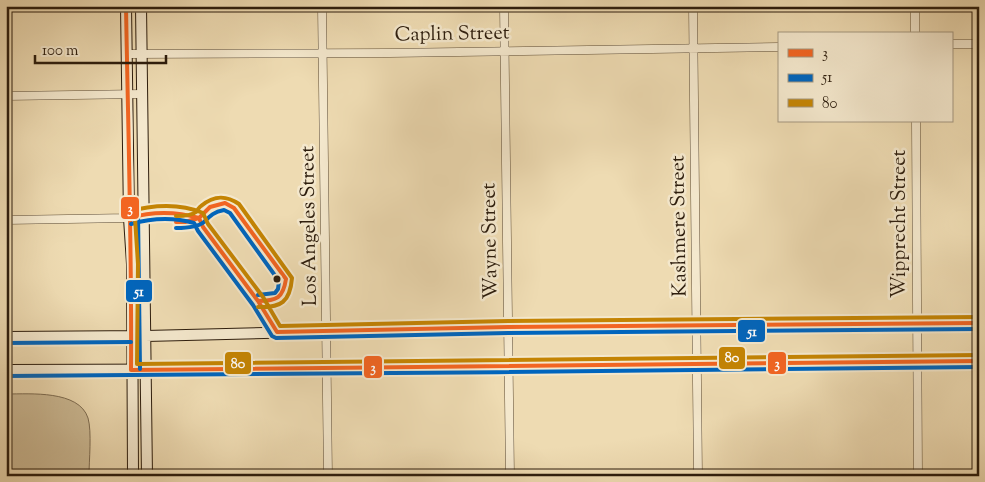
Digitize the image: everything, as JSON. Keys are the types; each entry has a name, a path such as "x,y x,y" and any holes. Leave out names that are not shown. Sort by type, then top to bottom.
{"main road":[{"path":"126,6 129,218 132,264 133,476"},
{"path":"141,6 147,476"},
{"path":"6,336 146,336 508,327 979,323"},
{"path":"6,370 327,369 508,365 979,361"}],"street":[{"name":"Los Angeles Street","path":"322,6 328,476"},
{"name":"Wayne Street","path":"504,6 510,476"},
{"name":"Kashmere Street","path":"693,6 698,476"},
{"path":"915,6 915,32"},
{"path":"952,44 979,44"},
{"name":"Caplin Street","path":"127,54 505,51 778,46"},
{"path":"6,96 142,94"},
{"name":"Wipprecht Street","path":"916,122 918,476"},
{"path":"6,220 144,218"}],"shaded area":[{"path":"7,394 40,394 64,398 75,402 83,409 88,418 90,431 89,476 6,476"}],"transit line":[{"name":"3","path":"126,6 131,370 979,361"},
{"name":"80","path":"176,216 186,216 194,213 200,206 215,198 225,198 239,204 292,278 289,293 283,302 278,305 258,307"},
{"name":"3","path":"176,222 185,222 199,218 210,207 225,203 234,208 286,279 283,290 278,297 258,301"},
{"name":"80","path":"127,212 146,208 175,206 203,213 208,224 263,297 280,326 508,321 979,317"},
{"name":"51","path":"176,228 198,225 213,214 224,210 230,213 279,281 278,289 275,293 258,295"},
{"name":"51","path":"138,213 140,369"},
{"name":"3","path":"129,218 164,213 199,218 203,227 258,301 277,332 508,327 979,323"},
{"name":"80","path":"135,218 138,264 137,364 979,355"},
{"name":"51","path":"131,224 162,219 194,223 253,305 272,336 276,338 508,333 979,329"},
{"name":"51","path":"6,343 131,342"},
{"name":"51","path":"6,376 979,367"}]}
